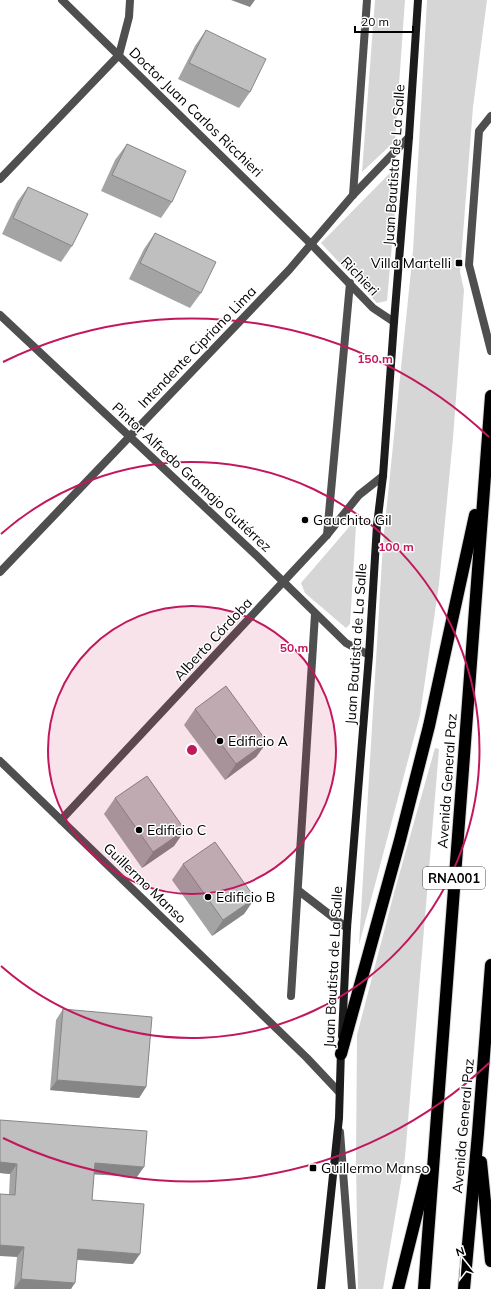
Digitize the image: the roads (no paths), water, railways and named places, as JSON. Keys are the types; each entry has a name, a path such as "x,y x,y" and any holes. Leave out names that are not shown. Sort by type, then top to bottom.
{"highway":[{"name":"Avenida General Paz","path":"424,1289 491,396"},
{"path":"341,1054 400,840 429,726 486,467"},
{"name":"Avenida General Paz","path":"464,1289 491,965"},
{"path":"478,1133 491,1261"},
{"path":"398,1289 434,1147"}],"street":[{"name":"Doctor Juan Carlos Ricchieri","path":"62,0 311,244"},
{"path":"0,179 119,55 129,16 130,0"},
{"path":"353,195 367,0"},
{"name":"Juan Bautista de La Salle","path":"321,1289 339,1118 347,928 369,655 377,525 383,476 394,322 410,137 418,0"},
{"path":"491,116 479,131 469,265 491,351"},
{"name":"Intendente Cipriano Lima","path":"0,572 289,270 353,195 410,137"},
{"name":"Richieri","path":"311,244 373,308 394,322"},
{"path":"327,535 350,283"},
{"name":"Pintor Alfredo Gramajo Gutiérrez","path":"0,315 256,555 346,643 369,655"},
{"name":"Alberto Córdoba","path":"61,820 284,582 327,535 359,495 383,476"},
{"path":"291,996 315,614"},
{"name":"Guillermo Manso","path":"0,761 306,1058 339,1092"},
{"path":"298,891 347,928"},
{"path":"339,1118 352,1289"}],"place":[{"name":"Villa Martelli","path":"459,263"},
{"name":"Gauchito Gil","path":"305,520"},
{"name":"Edificio A","path":"220,741"},
{"name":"Edificio C","path":"139,830"},
{"name":"Edificio B","path":"208,897"},
{"name":"Guillermo Manso","path":"313,1168"}]}
